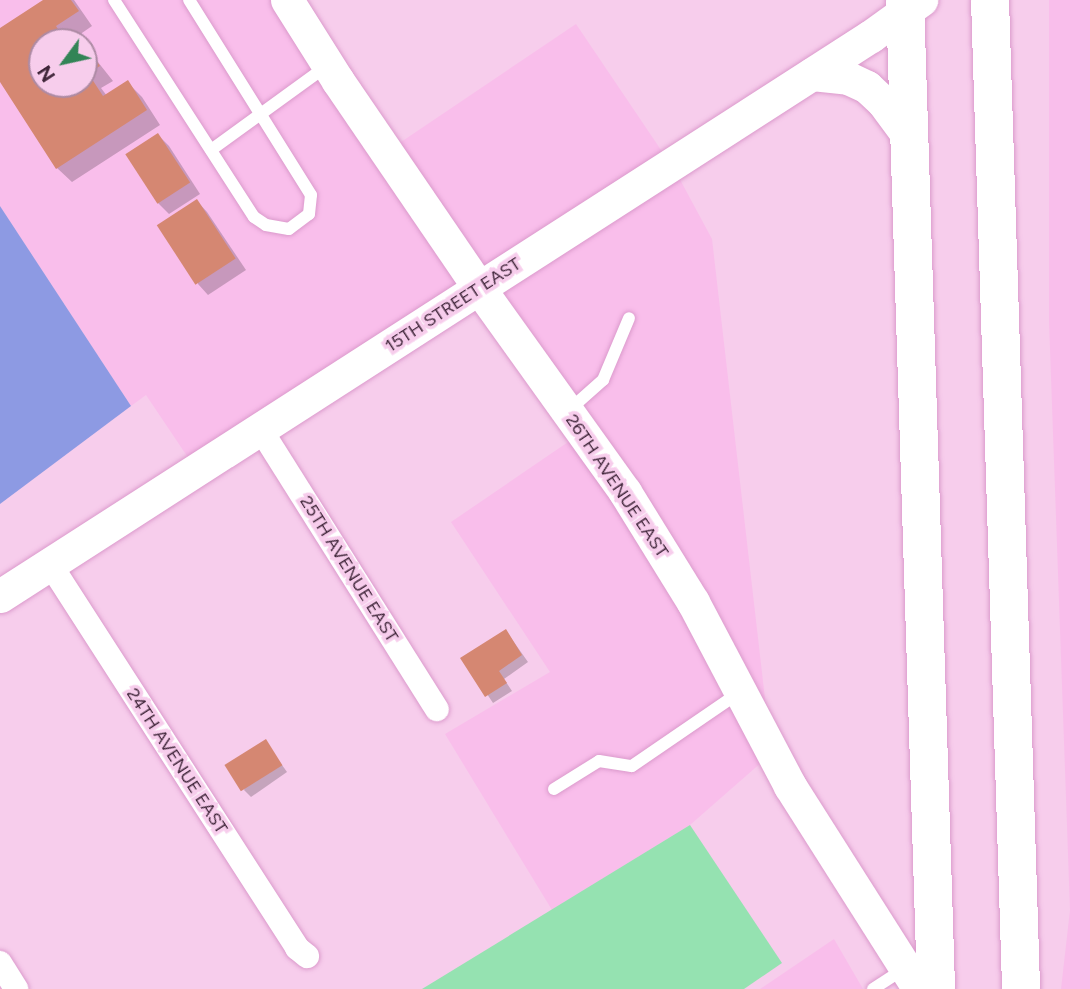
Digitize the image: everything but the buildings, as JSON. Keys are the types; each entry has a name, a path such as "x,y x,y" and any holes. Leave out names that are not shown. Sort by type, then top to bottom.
{"main road":[{"name":"26TH AVENUE EAST","path":"287,0 479,288 625,492 665,556 790,786 920,982"},
{"path":"990,0 1021,989"},
{"path":"917,3 909,137 929,792 920,982"},
{"name":"15TH STREET EAST","path":"0,596 812,74 917,3"},
{"path":"812,74 848,78 867,87 883,102 909,137"}],"street":[{"name":"25TH AVENUE EAST","path":"261,430 437,709"},
{"name":"24TH AVENUE EAST","path":"50,564 297,948 307,956"},
{"path":"0,963 16,989"}],"lane":[{"path":"114,0 254,217 266,226 289,229 309,214 312,195 189,0"},
{"path":"211,150 328,65"},
{"path":"568,412 603,380 629,318"},
{"path":"554,789 599,761 632,766 740,692"},
{"path":"873,989 920,982"}],"shaded area":[{"path":"0,0 273,0 463,285 191,462 146,395 131,406 0,206"},
{"path":"1049,0 1090,0 1090,989 1061,989 1070,910 1049,321"},
{"path":"576,24 665,156 486,277 397,145"},
{"path":"677,174 712,239 767,716 496,290"},
{"path":"571,440 655,562 763,761 690,825 552,910 445,734 550,672 451,522"},
{"path":"834,939 863,989 760,989"}],"green space":[{"path":"690,825 782,963 744,989 422,989"}],"water":[{"path":"0,206 131,406 0,504"}]}
